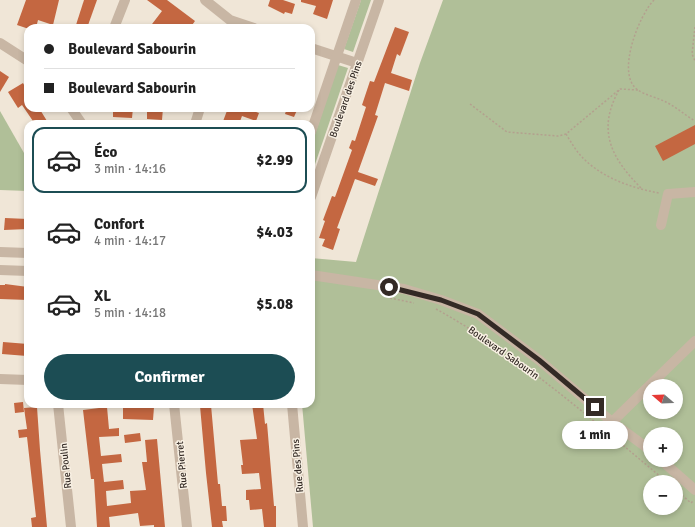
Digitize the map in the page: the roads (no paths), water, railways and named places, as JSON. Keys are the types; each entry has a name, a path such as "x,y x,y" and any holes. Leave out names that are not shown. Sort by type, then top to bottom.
{"street":[{"path":"115,24 124,0"},
{"path":"205,0 229,24"},
{"path":"315,120 356,0"},
{"name":"Boulevard des Pins","path":"315,185 379,0"},
{"path":"0,43 24,58"},
{"path":"315,49 357,63"},
{"path":"661,225 668,194 695,192"},
{"path":"0,252 24,253"},
{"path":"0,270 24,271"},
{"name":"Boulevard Sabourin","path":"315,276 404,289 441,300 478,314 539,360 612,422 643,445"},
{"path":"612,422 695,341"},
{"path":"0,379 24,380"},
{"name":"Rue Poulin","path":"58,408 71,527"},
{"name":"Rue Pierret","path":"174,408 187,527"},
{"name":"Rue des Pins","path":"292,408 303,527"},
{"path":"669,467 695,490"}]}
